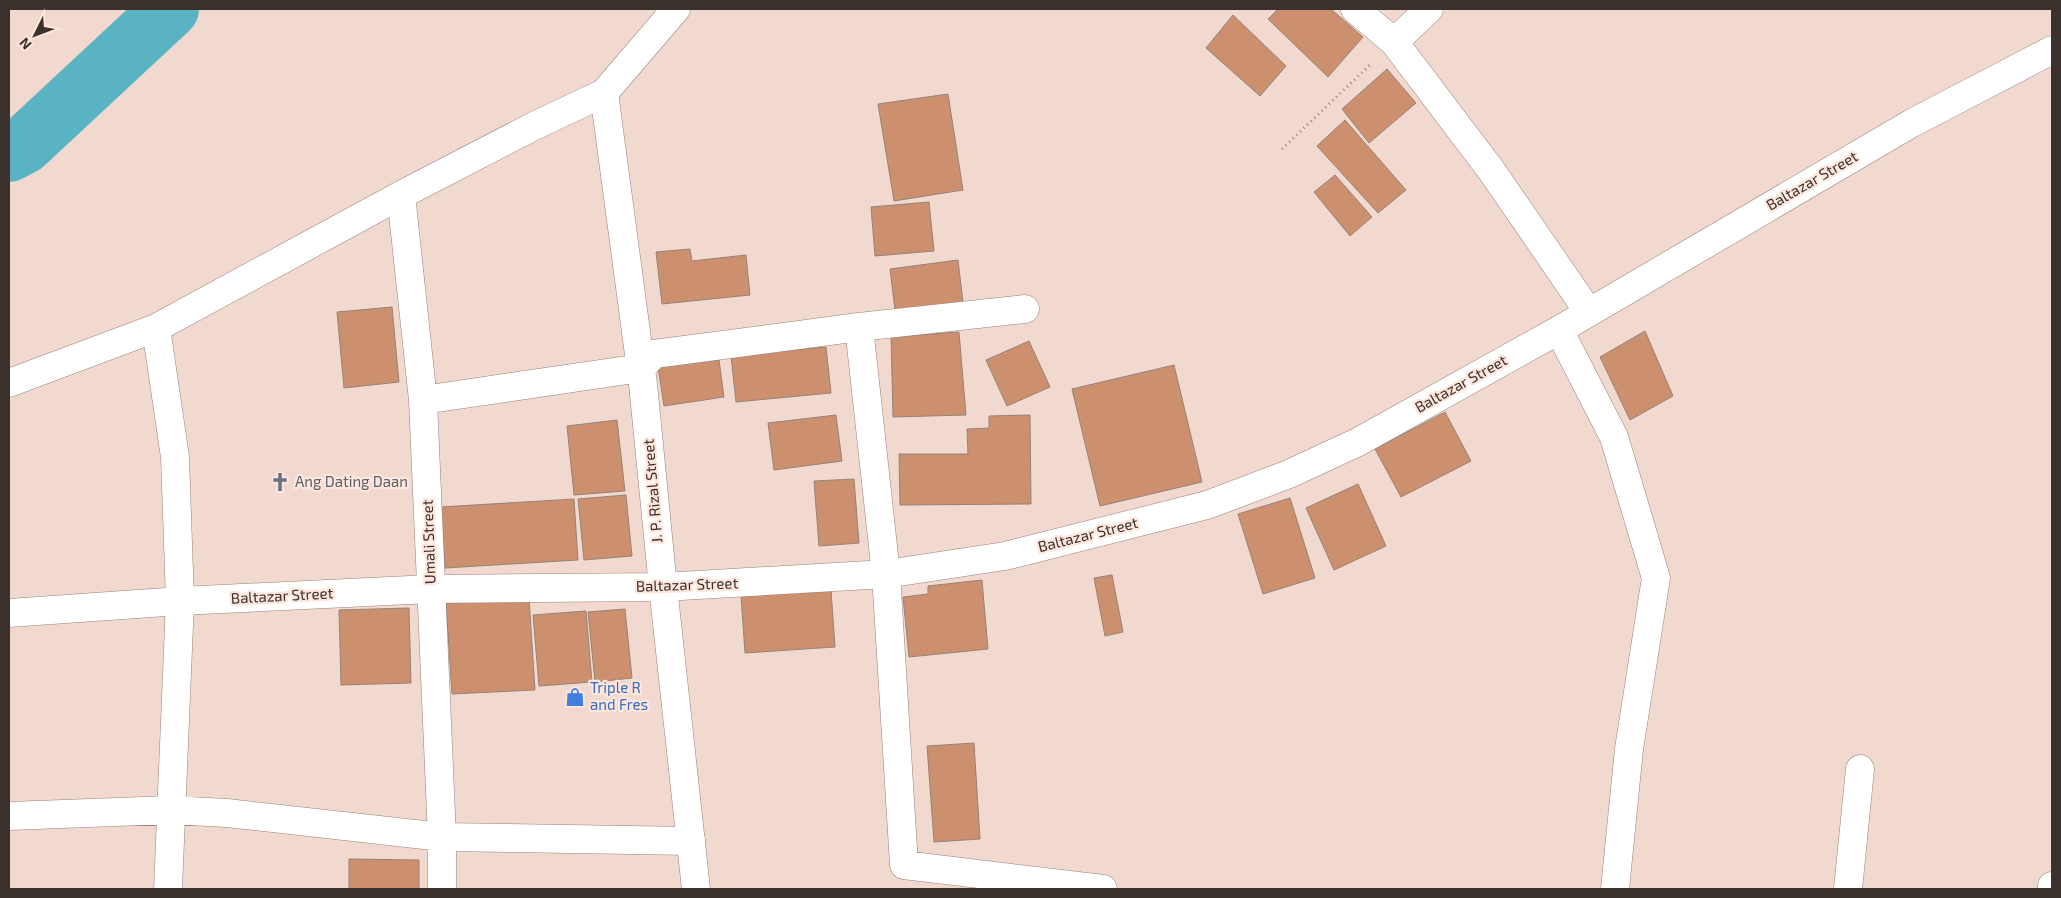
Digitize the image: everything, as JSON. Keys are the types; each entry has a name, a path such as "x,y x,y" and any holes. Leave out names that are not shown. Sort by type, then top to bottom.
{"street":[{"path":"9,383 156,328 402,195 534,126 604,93 676,9"},
{"path":"1355,9 1394,42 1491,170 1588,312"},
{"path":"1394,42 1429,9"},
{"name":"Baltazar Street","path":"9,613 180,601 431,589 662,587 886,574 1005,556 1206,505 1289,474 1358,442 1559,330 1912,123 2052,50"},
{"name":"J. P. Rizal Street","path":"604,93 641,368 662,587 696,889"},
{"name":"Umali Street","path":"402,195 423,400 442,837 442,889"},
{"path":"423,400 641,368 654,354 859,327 1025,308"},
{"path":"859,327 886,574 904,865 1103,889"},
{"path":"156,328 175,457 180,601 168,889"},
{"path":"1559,330 1614,438 1656,578 1629,748 1615,889"},
{"path":"1848,889 1860,769"},
{"path":"9,816 170,810 227,813 442,837 691,841"}],"path":[{"path":"1282,149 1394,42"}],"building":[{"path":"1278,9 1331,9 1363,37 1328,77 1268,19"},
{"path":"1233,15 1286,66 1260,96 1206,48"},
{"path":"1387,69 1416,103 1369,143 1342,109"},
{"path":"948,94 963,190 894,201 878,104"},
{"path":"1345,120 1406,190 1378,213 1317,146"},
{"path":"1335,175 1372,217 1350,236 1314,192"},
{"path":"929,202 934,251 875,256 871,207"},
{"path":"690,249 692,261 746,255 750,295 662,304 656,252"},
{"path":"958,260 963,302 895,310 890,269"},
{"path":"392,307 399,382 344,388 337,312"},
{"path":"1645,331 1673,396 1630,420 1600,357"},
{"path":"959,332 966,415 893,417 891,337"},
{"path":"1029,341 1050,387 1007,406 986,360"},
{"path":"826,347 831,393 736,402 731,356"},
{"path":"719,360 724,397 664,406 658,367"},
{"path":"1174,365 1202,482 1100,506 1072,389"},
{"path":"1445,412 1471,461 1401,497 1375,449"},
{"path":"836,415 842,461 774,470 768,423"},
{"path":"1030,415 1031,504 900,505 899,454 968,454 967,429 989,428 989,416"},
{"path":"617,420 625,491 574,495 567,426"},
{"path":"854,479 859,543 819,546 814,481"},
{"path":"1358,484 1386,546 1334,570 1306,508"},
{"path":"626,495 632,556 584,560 578,499"},
{"path":"1290,498 1315,578 1263,594 1238,514"},
{"path":"574,499 578,560 445,568 441,507"},
{"path":"1112,575 1123,632 1105,636 1094,578"},
{"path":"982,580 988,649 909,657 903,597 928,594 928,586"},
{"path":"831,590 835,647 745,653 741,596"},
{"path":"529,598 535,690 452,694 446,603"},
{"path":"409,608 411,683 341,685 339,610"},
{"path":"625,609 632,678 595,682 588,612"},
{"path":"586,611 592,682 539,686 533,615"},
{"path":"974,743 980,839 934,842 927,746"},
{"path":"349,859 419,860 419,889 349,889"}],"waterway":[{"path":"9,153 24,145 170,9"}],"place":[{"name":"Ang Dating Daan","path":"280,482"},
{"name":"Triple R and Fres","path":"575,697"}]}
